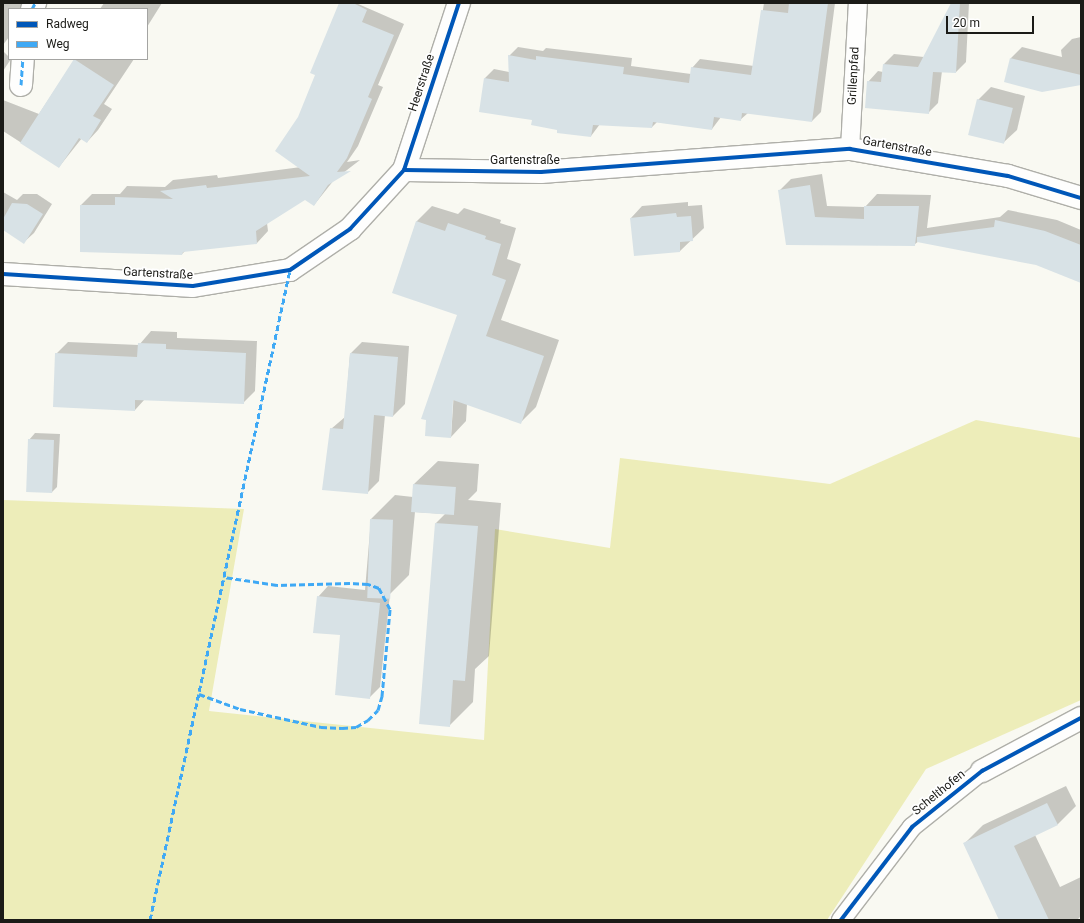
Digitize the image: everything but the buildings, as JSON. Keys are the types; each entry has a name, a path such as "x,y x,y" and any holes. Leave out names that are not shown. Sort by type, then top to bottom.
{"street":[{"name":"Heerstraße","path":"404,170 459,3"},
{"path":"21,84 23,60"},
{"name":"Gartenstraße","path":"3,274 193,286 290,270 350,229 404,170 542,172 850,149 1008,176 1081,198"},
{"name":"Schelthofen","path":"982,771 1081,718"}],"lane":[{"name":"Grillenpfad","path":"850,149 858,3"},
{"name":"Schelthofen","path":"841,920 912,827 982,771"}],"green space":[{"path":"976,420 1081,438 1081,700 926,769 827,920 3,920 3,500 244,509 209,711 484,740 495,529 610,548 620,458 830,484"}],"marked path":[{"path":"32,8 35,3"},
{"path":"21,85 23,60"},
{"path":"150,920 290,270"},
{"path":"199,694 240,709 321,727 342,728 356,727 368,720 378,710 382,696 390,609 379,588 368,584 350,583 277,585 224,577"}],"cycle path":[{"path":"3,274 193,286 290,270 350,229 404,170 459,3"},
{"path":"404,170 541,172 850,149 1008,176 1081,198"},
{"path":"841,920 912,827 982,771 1081,718"}]}
